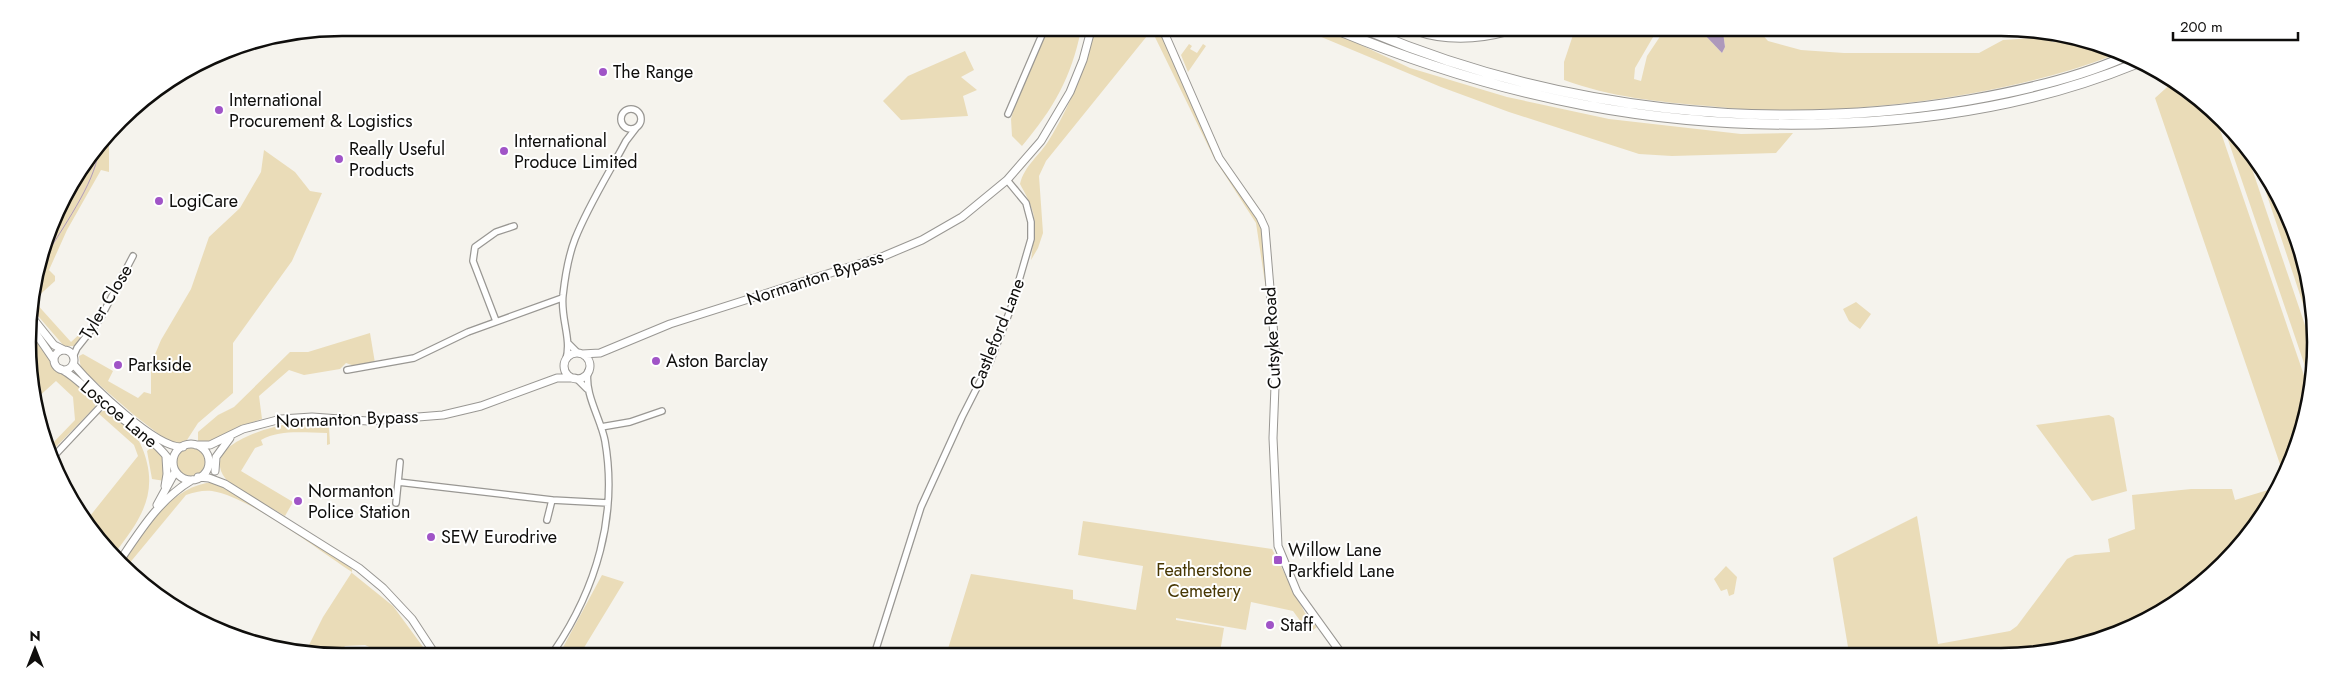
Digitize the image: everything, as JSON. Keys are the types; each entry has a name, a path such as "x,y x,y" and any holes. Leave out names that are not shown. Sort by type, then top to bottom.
{"highway":[{"path":"1353,36 1436,67 1528,93 1612,112 1713,124 1762,126 1904,120 1988,108 2065,89 2131,66"},
{"path":"1383,36 1450,60 1543,86 1664,107 1771,116 1873,112 1947,103 2037,85 2117,60"}],"main road":[{"path":"1007,180 1041,141 1062,108 1083,60 1089,36"},
{"name":"Cutsyke Road","path":"1166,36 1219,158 1260,217 1265,228 1276,360 1273,438 1277,540 1283,562 1297,592 1338,648"},
{"name":"Normanton Bypass","path":"580,354 600,353 670,324 884,256 922,240 962,217 1007,180"},
{"path":"36,334 56,365 61,369 68,369 73,361 66,350 54,345 37,324"},
{"name":"Normanton Bypass","path":"589,369 593,361 609,349"},
{"path":"54,360 59,351 66,350"},
{"path":"580,354 588,359 589,369 585,376 575,378 566,373 565,362 569,356 580,354"},
{"name":"Loscoe Lane","path":"73,361 120,410 165,444 183,447"},
{"name":"Normanton Bypass","path":"543,382 565,362"},
{"name":"Loscoe Lane","path":"61,369 76,378 103,404 162,451 172,464"},
{"name":"Normanton Bypass","path":"196,445 210,445 238,431 281,419 312,417 368,421 443,415 481,406 557,378 575,378"},
{"path":"215,471 218,452 238,431"},
{"name":"Normanton Bypass","path":"210,459 219,444 238,431"},
{"path":"226,484 215,471 205,451 196,445 183,447 177,451 172,464 175,472 181,478 209,478 226,484 359,568 383,588 406,613 431,648"},
{"path":"162,451 167,465 163,494"},
{"path":"153,512 174,490 196,478 209,468 210,459"},
{"path":"123,555 153,512 175,472"}],"street":[{"path":"1008,114 1041,36"},
{"path":"565,362 567,342 562,314 562,298 566,268 575,240 626,141 641,122 641,116 632,109 625,110 621,116 626,141"},
{"path":"623,126 629,129 636,128"},
{"name":"Castleford Lane","path":"876,648 921,508 962,417 990,362 1011,308 1031,239 1029,212 1019,193 1007,180"},
{"path":"496,321 473,261 475,247 496,232 514,226"},
{"name":"Tyler Close","path":"73,361 77,348 100,319 133,256"},
{"path":"346,370 414,358 496,321 562,298"},
{"path":"567,342 580,354"},
{"name":"Tyler Close","path":"66,350 77,348"},
{"path":"556,648 590,583 599,558 608,503 608,470 601,427 590,393 588,382 589,369"},
{"path":"575,378 590,393"},
{"path":"57,453 103,404"},
{"path":"601,427 630,422 662,411"},
{"path":"396,503 400,462"},
{"path":"398,482 552,500 608,503"},
{"path":"547,520 552,500"}],"green space":[{"path":"1045,36 1080,36 1072,63 1060,92 1043,119 1022,146 1012,136 1011,119 1017,97"},
{"path":"1092,36 1147,36 1046,161 1039,176 1043,233 1038,248 1031,260 1035,228 1033,213 1020,184 1025,172 1056,128 1082,73"},
{"path":"1154,36 1164,36 1221,163 1262,223 1275,361 1271,426 1271,340 1267,296 1256,223 1214,158"},
{"path":"1319,36 1342,36 1410,68 1507,97 1609,119 1741,134 1793,133 1776,153 1672,156 1639,154 1509,112 1441,87"},
{"path":"1573,36 1654,36 1635,68 1634,79 1641,81 1647,56 1660,36 1706,36 1722,53 1725,47 1724,36 1764,36 1768,41 1801,50 1844,53 1979,53 2003,40 2032,38 2061,42 2110,57 2075,69 2034,80 1950,97 1864,107 1780,111 1671,103 1599,91 1564,80 1564,62"},
{"path":"1189,44 1192,46 1190,49 1197,53 1203,44 1206,46 1188,72 1181,55"},
{"path":"965,51 974,70 961,77 977,90 963,96 968,116 901,120 883,101 908,76"},
{"path":"2168,86 2203,112 2220,129 2305,377 2301,402 2291,440 2280,465 2155,98"},
{"path":"2227,136 2251,167 2306,329 2305,368"},
{"path":"109,144 109,172 101,170 67,230 49,270 55,276 55,281 40,294 52,244 68,207 88,172"},
{"path":"264,150 295,172 310,191 322,193 292,261 233,343 233,393 198,423 187,440 180,443 169,442 134,415 81,369 79,356 83,354 113,371 108,381 138,398 144,392 151,394 151,364 161,340 191,289 209,237 240,208 261,172"},
{"path":"2264,186 2291,244 2301,282 2305,309"},
{"path":"1856,302 1871,314 1860,329 1849,321 1843,309"},
{"path":"39,306 71,342 84,330 87,332 74,346 64,346 38,316"},
{"path":"370,333 375,363 357,367 346,363 340,369 304,375 289,370 259,396 262,419 237,427 211,443 198,442 198,432 218,415 234,407 290,352 308,352"},
{"path":"36,338 56,370 70,377 96,402 95,407 55,448 53,443 75,420 73,397 56,381 41,395"},
{"path":"106,410 135,435 145,456 149,476 149,489 142,511 137,522 118,550 90,515 138,456 134,445 98,413"},
{"path":"2109,415 2114,418 2127,491 2092,501 2036,425"},
{"path":"287,424 329,427 330,444 327,445 327,433 293,432 277,434 261,440 263,445 255,448 241,471 293,502 285,516 229,482 225,478 220,466 222,456 229,447 240,440 266,429"},
{"path":"153,446 163,457 165,481 152,479 147,451"},
{"path":"191,448 201,452 205,462 201,472 191,476 181,472 177,462 181,452"},
{"path":"214,482 331,553 352,569 352,572 264,513 228,495 212,491 186,495 130,562 126,558 161,511 185,491 199,485"},
{"path":"2191,489 2232,489 2235,500 2269,490 2244,528 2203,572 2154,607 2099,632 2061,642 2021,647 1848,648 1833,558 1917,516 1938,644 2010,631 2017,626 2067,559 2075,555 2110,552 2108,539 2135,529 2132,495"},
{"name":"Featherstone Cemetery","path":"1083,521 1272,549 1305,613 1317,627 1313,630 1307,630 1293,611 1251,602 1246,630 1176,618 1176,620 1224,628 1221,648 948,648 971,574 1073,590 1073,599 1136,610 1143,566 1078,555"},
{"path":"1726,566 1737,577 1734,594 1729,596 1727,589 1721,591 1714,579"},
{"path":"352,572 393,606 424,648 372,648 365,645 345,646 343,648 309,646 323,617"},
{"path":"602,575 624,582 584,648 563,648"}],"shaded area":[{"path":"1706,36 1724,36 1725,47 1722,53"}],"waterway":[{"path":"51,247 84,192 97,159"}],"place":[{"name":"The Range","path":"603,72"},
{"name":"International Procurement & Logistics","path":"219,110"},
{"name":"International Produce Limited","path":"504,151"},
{"name":"Really Useful Products","path":"339,159"},
{"name":"LogiCare","path":"159,201"},
{"name":"Aston Barclay","path":"656,361"},
{"name":"Parkside","path":"118,365"},
{"name":"Normanton Police Station","path":"298,501"},
{"name":"SEW Eurodrive","path":"431,537"},
{"name":"Willow Lane Parkfield Lane","path":"1278,560"},
{"name":"Staff","path":"1270,625"}]}
